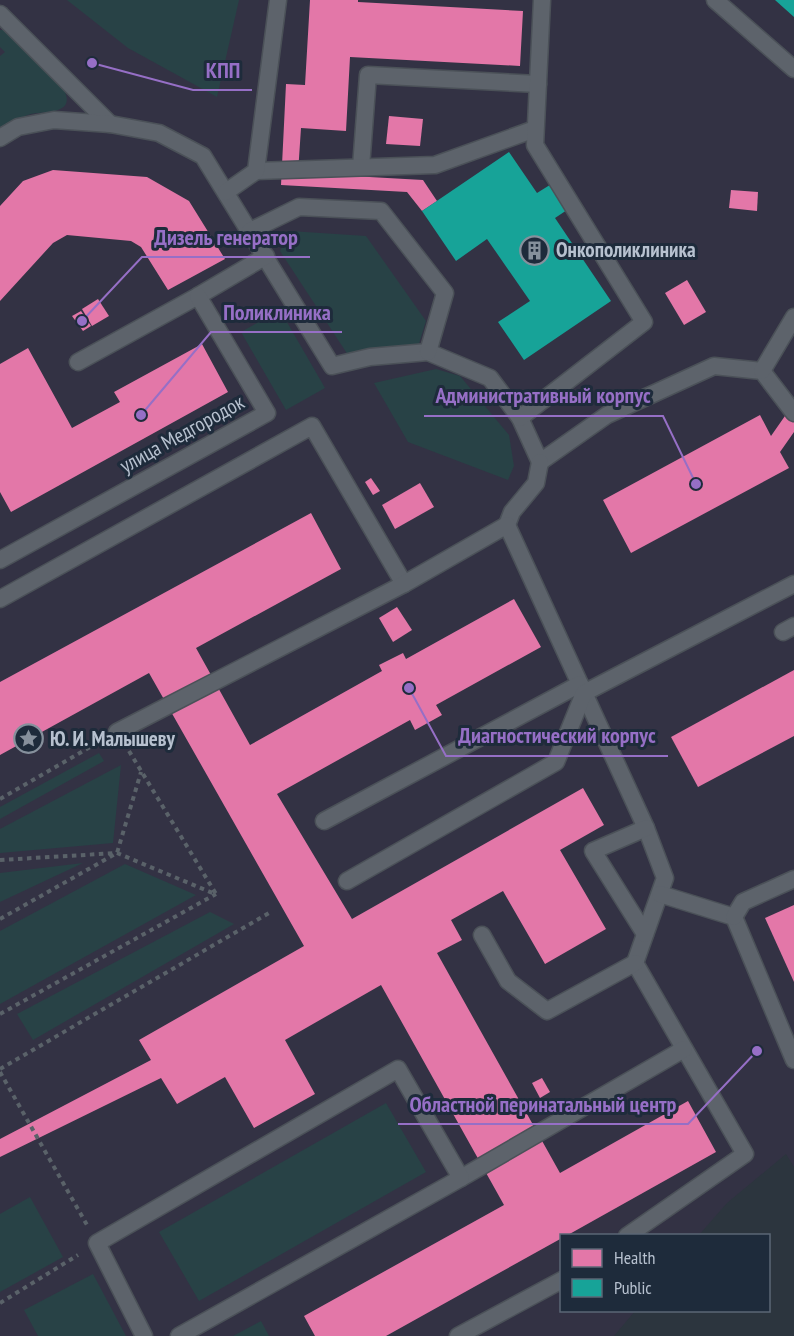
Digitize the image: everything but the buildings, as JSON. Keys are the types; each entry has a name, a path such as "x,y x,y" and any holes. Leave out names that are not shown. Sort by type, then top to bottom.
{"lane":[{"path":"0,4 4,0"},
{"path":"256,171 278,0"},
{"path":"520,418 644,322 535,145 542,0"},
{"path":"715,0 794,69"},
{"path":"0,14 110,124"},
{"path":"361,167 368,75 538,84"},
{"path":"0,138 18,127 54,120 110,124 159,133 203,156 332,366 370,357 428,352 490,378 520,418 540,462 536,483 512,512 507,525 404,584 117,732"},
{"path":"226,192 256,171 435,165 536,129"},
{"path":"250,231 299,207 381,211 445,293 428,352"},
{"path":"78,362 266,256"},
{"name":"улица Медгородок","path":"0,560 267,413 198,296"},
{"path":"762,371 794,317"},
{"path":"540,462 607,415 714,366 762,371 794,413"},
{"path":"0,599 312,426 404,584"},
{"path":"482,935 508,981 547,1011 635,963 665,878 646,828 507,525"},
{"path":"324,821 582,688 794,584"},
{"path":"347,881 556,762 582,688"},
{"path":"645,934 593,852 646,828"},
{"path":"734,917 743,902 794,879"},
{"path":"660,894 734,917 794,1060"},
{"path":"630,1234 745,1154 635,963"},
{"path":"178,1336 684,1050"},
{"path":"144,1336 97,1243 398,1069 461,1178"},
{"path":"458,1336 560,1281"}],"path":[{"path":"0,800 117,732 216,894"},
{"path":"0,919 117,853 141,771"},
{"path":"0,860 117,853 216,894"},
{"path":"0,1014 216,894"},
{"path":"0,1303 97,1243 0,1070 269,913"}],"shaded area":[{"path":"0,0 794,0 794,1167 786,1154 727,1203 700,1234 560,1234 560,1312 634,1312 614,1336 0,1336"}],"green space":[{"path":"67,0 239,0 217,97 128,48"},
{"path":"0,30 10,30 63,88 67,97 63,107 51,112 31,114 0,127 0,56 5,52 0,47"},
{"path":"290,231 366,236 426,321 418,347 348,355 280,251"},
{"path":"280,310 325,388 286,410 241,332"},
{"path":"436,369 460,376 509,435 514,466 508,480 408,442 374,383"},
{"path":"99,753 104,761 0,819 0,807"},
{"path":"121,765 113,843 0,853 0,829"},
{"path":"83,863 0,902 0,873"},
{"path":"125,864 196,895 0,1004 0,931"},
{"path":"210,912 234,924 33,1040 17,1014"},
{"path":"386,1103 426,1172 199,1301 159,1232"},
{"path":"30,1197 63,1257 0,1292 0,1214"},
{"path":"93,1274 126,1336 38,1336 24,1310"},
{"path":"261,1321 269,1336 233,1336"}],"place":[{"name":"КПП","path":"92,63"},
{"name":"Онкополиклиника","path":"535,250"},
{"name":"Дизель генератор","path":"82,321"},
{"name":"Поликлиника","path":"141,415"},
{"name":"Административный корпус","path":"696,484"},
{"name":"Диагностический корпус","path":"409,688"},
{"name":"Ю. И. Малышеву","path":"29,739"},
{"name":"Областной перинатальный центр","path":"757,1051"}]}
